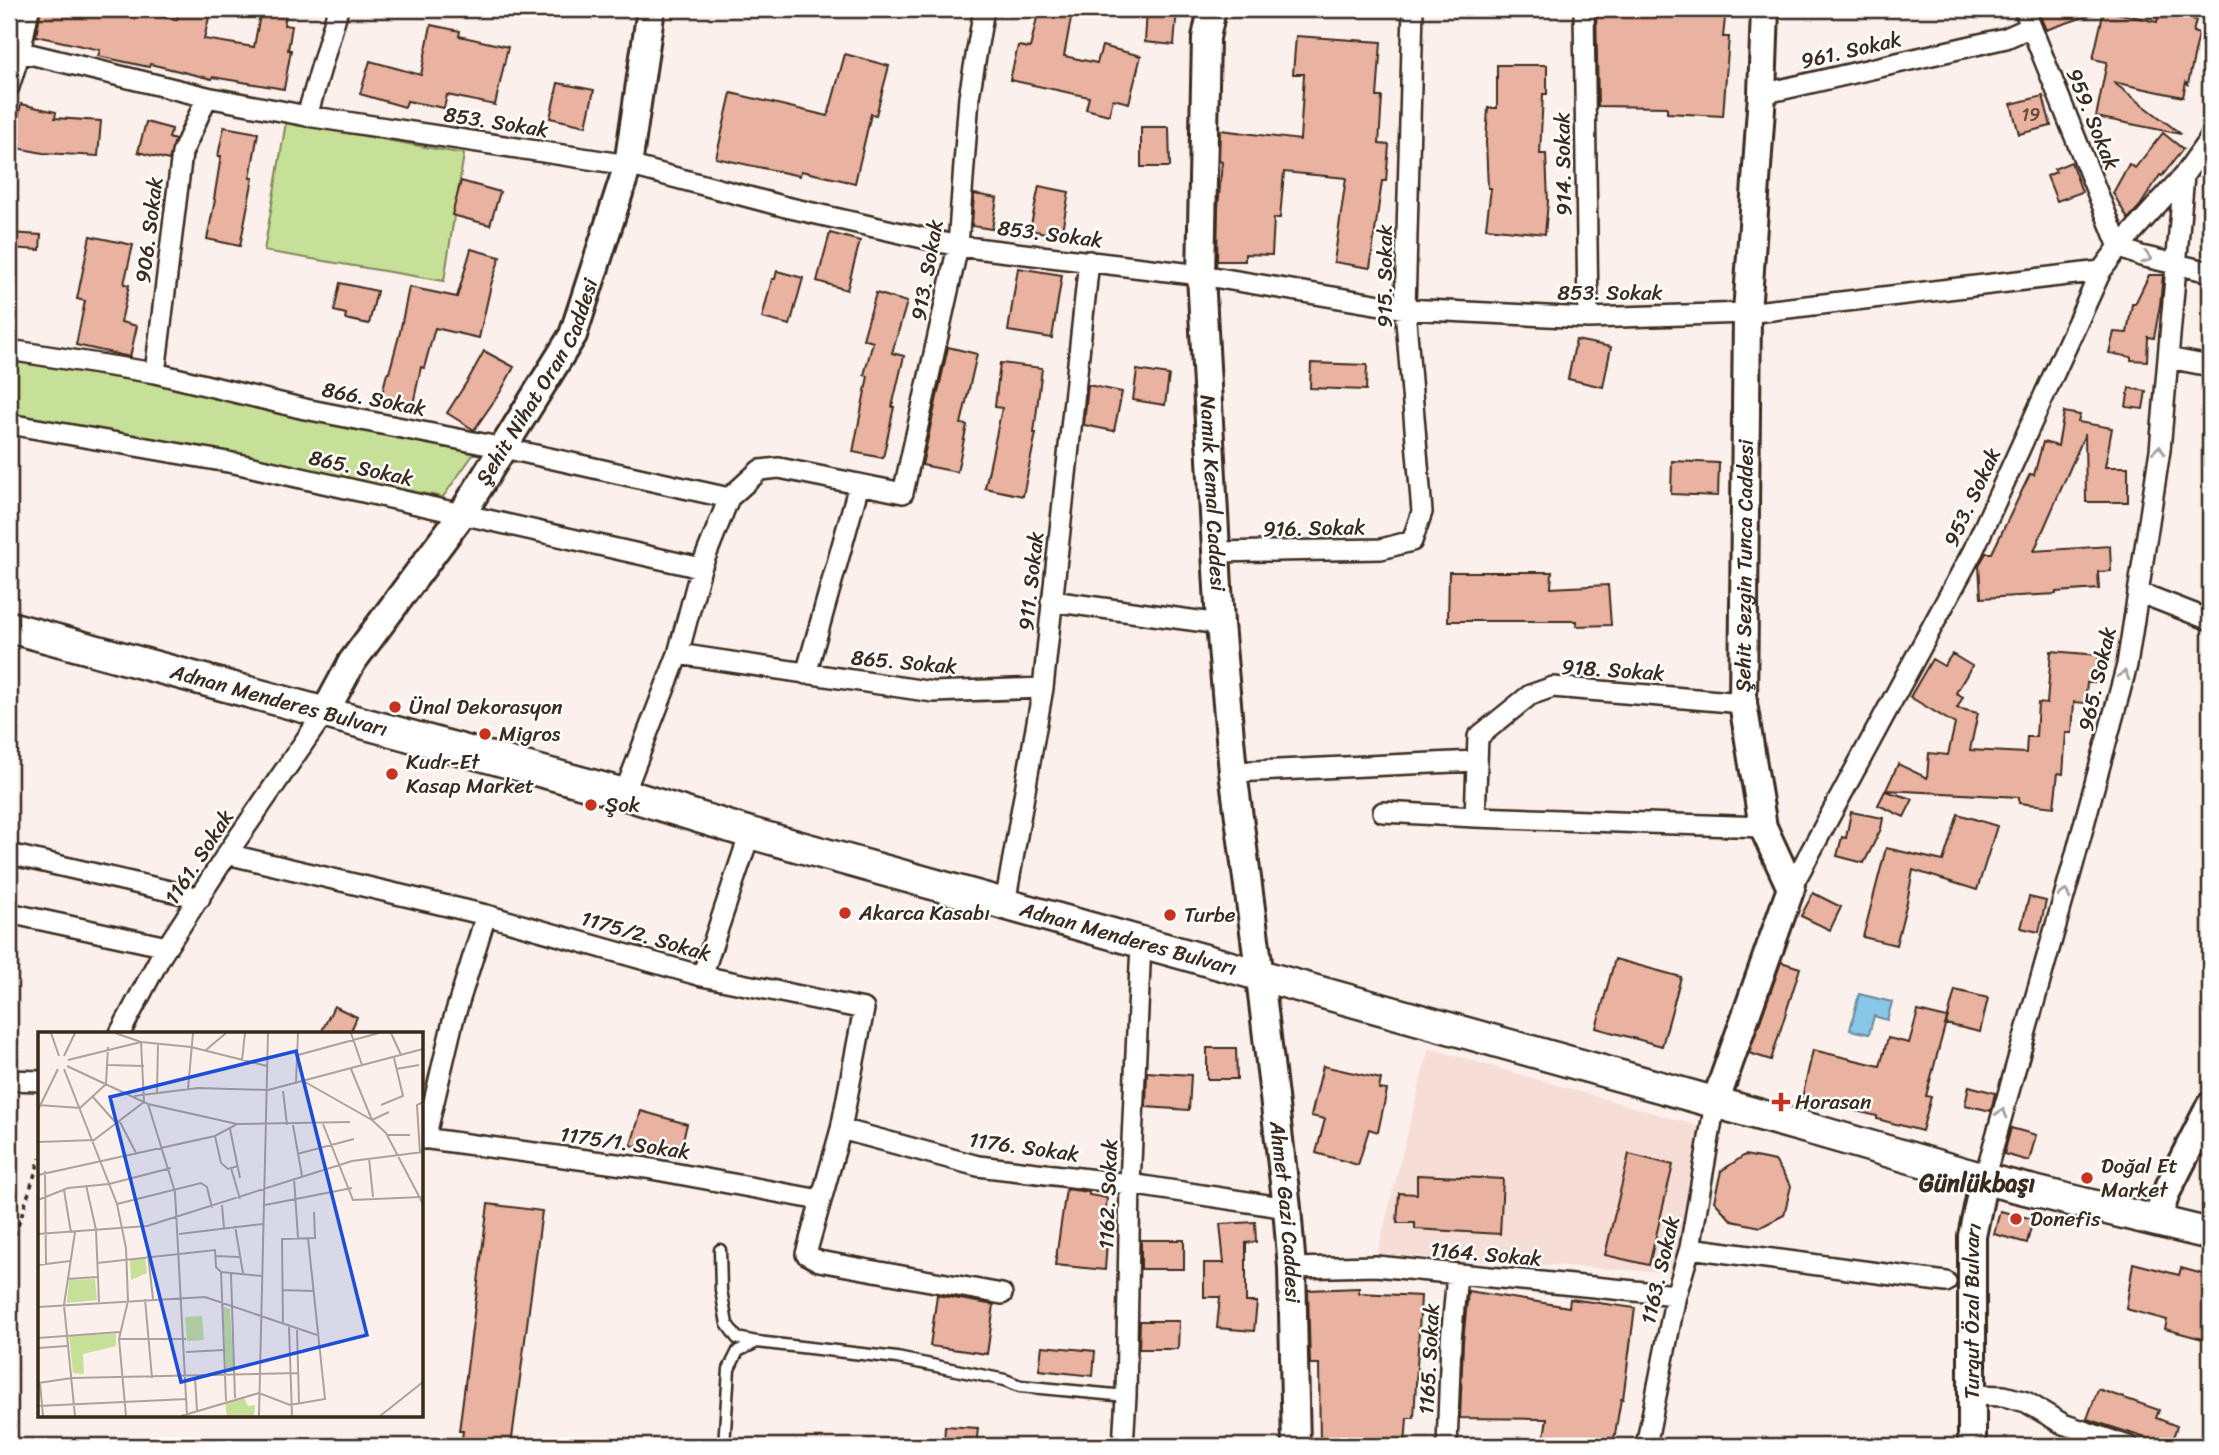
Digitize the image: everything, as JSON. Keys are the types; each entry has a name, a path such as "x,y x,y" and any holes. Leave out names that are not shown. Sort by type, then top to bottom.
{"main road":[{"name":"Adnan Menderes Bulvarı","path":"9,627 624,794 750,833 1141,944 1984,1179 2210,1234"}],"street":[{"path":"9,87 15,50 29,9"},
{"path":"307,116 338,9"},
{"name":"Şehit Nihat Oran Caddesi","path":"325,712 352,662 463,514 573,335 628,165 651,9"},
{"name":"913. Sokak","path":"624,794 678,654 701,568 729,498 760,470 779,468 903,493 958,246 969,97 984,9"},
{"name":"Namık Kemal Caddesi","path":"1212,9 1206,38 1201,275 1220,624 1233,772 1260,976"},
{"name":"915. Sokak","path":"1412,541 1422,512 1405,309 1413,9"},
{"name":"914. Sokak","path":"1584,9 1588,318"},
{"name":"Şehit Sezgin Tunca Caddesi","path":"1765,9 1747,313 1743,703 1763,827 1791,888"},
{"name":"961. Sokak","path":"1762,94 2006,38 2028,18"},
{"name":"959. Sokak","path":"2028,18 2119,247"},
{"name":"853. Sokak","path":"15,50 207,97 307,116 628,165 786,208 958,246 1201,275 1405,309 1588,318 1747,313 2101,271"},
{"name":"906. Sokak","path":"155,373 182,153 207,97"},
{"name":"953. Sokak","path":"1791,888 1973,551 2101,271 2184,175 2210,138"},
{"name":"965. Sokak","path":"1984,1179 2127,665 2160,450 2184,175"},
{"path":"2119,247 2141,257 2210,272"},
{"name":"911. Sokak","path":"1005,904 1043,688 1089,261"},
{"name":"866. Sokak","path":"9,350 155,373 305,408 504,448 729,498"},
{"path":"2168,358 2210,366"},
{"name":"865. Sokak","path":"9,424 239,464 701,568"},
{"path":"806,674 859,485"},
{"name":"916. Sokak","path":"1216,552 1381,549 1412,541"},
{"path":"2138,593 2210,620"},
{"path":"1051,601 1220,624"},
{"name":"865. Sokak","path":"678,654 933,692 1043,688"},
{"name":"918. Sokak","path":"1475,817 1478,737 1530,695 1553,687 1743,703"},
{"name":"1161. Sokak","path":"121,1032 167,947 325,712"},
{"path":"1233,772 1476,761"},
{"path":"1383,812 1763,827"},
{"path":"702,976 750,833"},
{"path":"9,854 200,898"},
{"name":"1175/2. Sokak","path":"227,854 486,915 702,976 864,1009 841,1129 807,1254 819,1262 1002,1294"},
{"path":"1715,1103 1791,888"},
{"path":"9,913 167,947"},
{"path":"424,1135 453,1021 486,915"},
{"name":"1162. Sokak","path":"1123,1446 1130,1184 1141,944"},
{"name":"Ahmet Gazi Caddesi","path":"1260,976 1292,1268 1296,1446"},
{"path":"9,1080 38,1082"},
{"name":"1163. Sokak","path":"1646,1446 1676,1295 1690,1248 1715,1103"},
{"path":"2157,1221 2166,1193 2210,1106"},
{"name":"1176. Sokak","path":"841,1129 978,1166 1130,1184 1287,1208"},
{"name":"1175/1. Sokak","path":"424,1139 646,1168 820,1200"},
{"name":"Turgut Özal Bulvarı","path":"1972,1446 1972,1236 1984,1179"},
{"path":"1690,1248 1946,1282"},
{"name":"1164. Sokak","path":"1292,1268 1376,1266 1676,1295"},
{"name":"1165. Sokak","path":"1447,1446 1451,1341 1457,1274"},
{"path":"1972,1395 2004,1396 2026,1402 2063,1424 2128,1446"}],"lane":[{"path":"720,1250 721,1290 727,1324 737,1338 897,1358 1005,1380 1020,1386 1126,1396"},
{"path":"724,1446 729,1369 738,1351 757,1342"}],"path":[{"path":"9,1254 38,1164"}],"shaded area":[{"path":"1429,1048 1705,1128 1675,1273 1377,1254"}],"green space":[{"path":"286,122 464,154 444,281 264,251"},
{"path":"9,358 159,382 475,452 443,497 154,442 9,418"}],"water":[{"path":"1859,994 1892,1002 1887,1020 1874,1016 1869,1034 1850,1030"}],"building":[{"path":"41,9 127,9 177,20 179,9 211,9 204,39 254,47 261,9 287,9 284,25 292,26 284,89 213,77 212,79 150,64 149,67 98,56 100,50 36,36"},
{"path":"1039,9 1072,13 1064,56 1097,63 1102,46 1141,56 1129,103 1113,99 1109,115 1086,109 1089,97 1010,80 1018,46 1030,48"},
{"path":"1147,9 1177,9 1174,45 1145,42"},
{"path":"1596,9 1726,9 1723,37 1729,37 1723,116 1667,113 1667,107 1598,106"},
{"path":"2037,9 2101,9 2102,11 2046,30"},
{"path":"2104,10 2157,22 2159,13 2196,20 2193,32 2199,34 2183,97 2113,82 2181,134 2096,117 2107,62 2093,59"},
{"path":"431,25 460,31 459,36 508,47 495,105 447,95 444,108 407,101 405,107 360,94 370,61 421,75"},
{"path":"1296,36 1381,42 1377,97 1382,97 1379,144 1389,145 1386,181 1382,181 1370,268 1334,262 1346,178 1284,172 1280,218 1274,218 1272,255 1245,254 1245,261 1217,261 1222,162 1219,161 1220,130 1300,140 1304,74 1293,74"},
{"path":"845,54 889,66 876,115 871,114 855,183 801,171 800,176 716,158 731,93 828,116"},
{"path":"1497,65 1547,65 1547,94 1543,94 1540,154 1546,154 1548,202 1545,234 1486,228 1491,188 1488,188 1486,142 1488,108 1497,108"},
{"path":"558,83 594,90 586,126 550,118"},
{"path":"2043,96 2051,126 2019,134 2011,104"},
{"path":"21,104 56,112 55,118 101,121 98,156 43,153 12,147"},
{"path":"146,122 172,129 169,138 175,140 169,160 138,152"},
{"path":"224,127 258,133 250,178 253,178 240,246 207,239"},
{"path":"1141,127 1169,127 1170,167 1141,167"},
{"path":"2163,133 2183,149 2128,219 2113,193 2129,164 2135,168"},
{"path":"2071,162 2082,192 2057,201 2047,176 2056,172 2054,169"},
{"path":"461,181 500,192 490,225 452,215"},
{"path":"1039,186 1069,192 1061,236 1030,230"},
{"path":"974,194 997,198 992,229 972,226"},
{"path":"9,233 41,235 40,250 9,248"},
{"path":"830,233 860,241 847,290 817,281"},
{"path":"90,236 133,245 124,284 129,285 121,322 137,326 130,357 76,345 85,301 77,299"},
{"path":"471,249 500,257 479,338 435,328 424,368 421,367 412,409 380,402 400,332 409,287 457,297"},
{"path":"1018,268 1062,275 1052,338 1008,331"},
{"path":"777,271 803,278 790,325 762,318 772,279 775,279"},
{"path":"2149,275 2163,275 2154,338 2148,337 2147,361 2131,360 2131,357 2109,353 2114,332 2127,333 2132,304 2135,304"},
{"path":"340,283 377,291 369,324 345,319 346,314 334,311"},
{"path":"876,293 907,302 892,353 904,356 883,458 853,452 868,376 864,375 873,342 863,339"},
{"path":"1576,340 1611,347 1603,387 1568,379"},
{"path":"948,347 977,354 961,424 967,425 957,472 922,465"},
{"path":"484,351 514,367 474,430 447,413"},
{"path":"1000,363 1042,368 1036,433 1023,496 985,488 1002,408 995,407"},
{"path":"1311,363 1367,365 1366,390 1310,388"},
{"path":"1137,370 1169,375 1165,405 1133,400"},
{"path":"1088,385 1122,392 1114,431 1084,425"},
{"path":"2129,388 2146,391 2143,409 2126,407"},
{"path":"2064,412 2080,415 2078,422 2112,428 2105,467 2128,467 2128,502 2086,502 2085,434 2034,551 2110,546 2111,571 2098,572 2099,589 1981,598 1979,565 1986,553 1992,553 2030,474 2034,475 2043,442 2058,446"},
{"path":"1672,461 1719,463 1718,496 1671,494"},
{"path":"1449,572 1552,572 1551,588 1608,585 1611,625 1576,626 1576,621 1448,621"},
{"path":"2051,651 2099,655 2097,683 2087,683 2085,703 2074,702 2072,733 2066,733 2063,774 2058,773 2054,807 2019,803 2019,797 1886,790 1898,764 1927,778 1929,753 1948,755 1955,724 1910,697 1932,659 1944,666 1952,654 1972,666 1956,693 1963,697 1957,708 1978,713 1970,750 2026,753 2027,737 2036,737 2038,703 2047,704"},
{"path":"1885,791 1913,799 1904,817 1878,805"},
{"path":"1851,812 1883,818 1881,829 1864,863 1837,856 1842,837 1846,838"},
{"path":"1958,814 1997,826 1977,890 1913,870 1896,945 1863,937 1886,848 1943,861"},
{"path":"1813,893 1841,907 1830,930 1801,916"},
{"path":"2029,897 2046,901 2039,932 2021,928"},
{"path":"1615,959 1681,977 1662,1046 1596,1028"},
{"path":"1781,962 1800,968 1771,1060 1749,1053"},
{"path":"1955,990 1988,998 1980,1032 1946,1024"},
{"path":"334,1006 357,1017 350,1032 321,1032"},
{"path":"1918,1011 1947,1018 1926,1096 1931,1097 1922,1131 1877,1119 1877,1116 1802,1098 1813,1050 1880,1066 1888,1038 1909,1043"},
{"path":"1207,1048 1236,1048 1237,1079 1207,1079"},
{"path":"1323,1066 1381,1079 1379,1089 1387,1090 1378,1132 1369,1129 1358,1165 1316,1153 1325,1119 1311,1116"},
{"path":"1147,1072 1191,1075 1189,1110 1146,1107"},
{"path":"1969,1086 1995,1093 1991,1111 1965,1105"},
{"path":"641,1111 687,1124 678,1158 631,1145"},
{"path":"2011,1128 2036,1135 2029,1161 2004,1154"},
{"path":"1629,1154 1673,1165 1649,1265 1605,1255"},
{"path":"1745,1155 1775,1161 1791,1186 1784,1215 1761,1227 1732,1221 1714,1201 1721,1171"},
{"path":"1417,1175 1503,1179 1500,1234 1415,1229 1415,1223 1397,1223 1399,1193 1417,1194"},
{"path":"1066,1189 1107,1198 1102,1241 1107,1241 1105,1270 1055,1265"},
{"path":"488,1204 542,1211 511,1446 461,1446 463,1431 459,1431"},
{"path":"2000,1211 2033,1219 2027,1243 1994,1234"},
{"path":"1255,1222 1256,1242 1246,1243 1246,1302 1257,1302 1254,1331 1217,1328 1220,1297 1204,1297 1204,1263 1224,1263 1220,1224"},
{"path":"1141,1240 1184,1240 1184,1269 1141,1269"},
{"path":"2133,1263 2179,1275 2181,1268 2210,1276 2210,1341 2165,1329 2167,1320 2126,1309"},
{"path":"1359,1288 1359,1293 1421,1296 1414,1418 1407,1418 1405,1446 1320,1446 1319,1364 1310,1364 1308,1290"},
{"path":"1468,1291 1569,1307 1570,1299 1635,1308 1623,1399 1613,1446 1544,1436 1547,1419 1460,1418"},
{"path":"937,1295 994,1305 987,1354 930,1346"},
{"path":"1140,1321 1179,1321 1178,1349 1139,1349"},
{"path":"1042,1346 1095,1351 1093,1376 1039,1370"},
{"path":"2098,1389 2159,1410 2156,1418 2177,1426 2170,1446 2087,1419"},
{"path":"945,1426 978,1428 976,1446 944,1446"}],"place":[{"name":"Ünal Dekorasyon","path":"395,707"},
{"name":"Migros","path":"485,734"},
{"name":"Kudr-Et Kasap Market","path":"392,774"},
{"name":"Şok","path":"591,805"},
{"name":"Akarca Kasabı","path":"845,913"},
{"name":"Turbe","path":"1170,915"},
{"name":"Horasan","path":"1781,1102"},
{"name":"Doğal Et Market","path":"2087,1178"},
{"name":"Donefis","path":"2016,1219"}],"district":[{"name":"Günlükbaşı","path":"1977,1183"}]}
